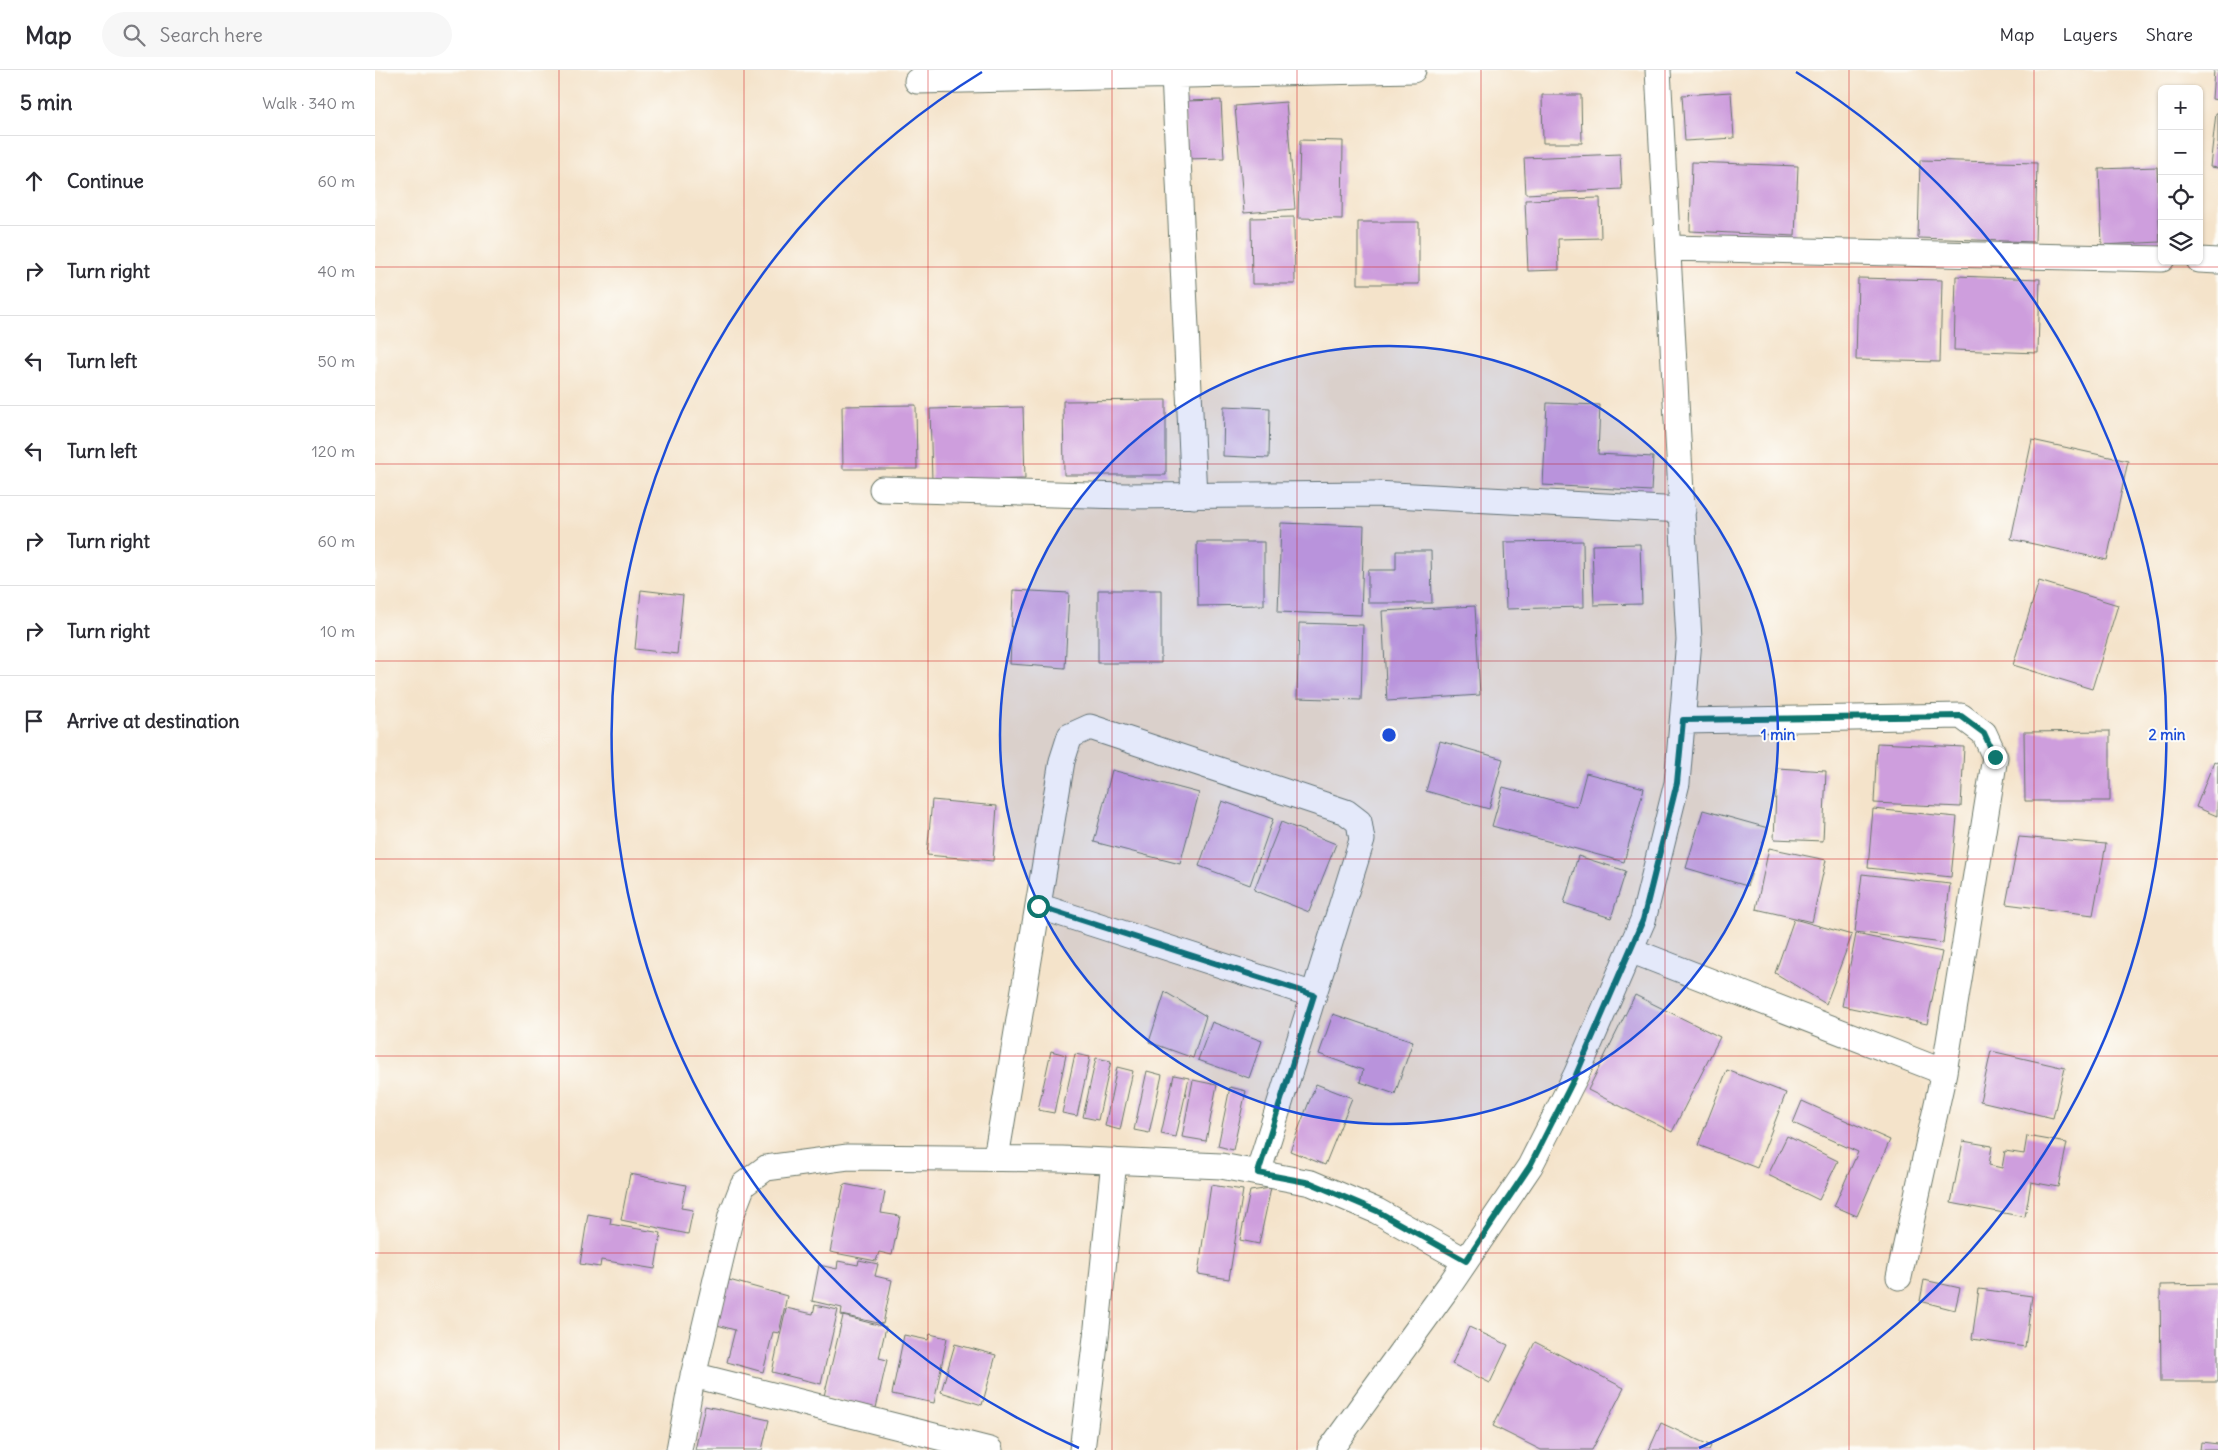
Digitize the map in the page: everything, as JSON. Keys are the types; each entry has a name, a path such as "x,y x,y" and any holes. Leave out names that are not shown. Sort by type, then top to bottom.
{"street":[{"path":"917,81 1413,70"},
{"path":"1330,1450 1466,1261 1530,1166 1576,1075 1643,920 1677,783 1689,640 1658,70"},
{"path":"1174,75 1194,496"},
{"path":"1669,248 2158,259"},
{"path":"2203,260 2218,261"},
{"path":"882,489 1125,496 1375,494 1683,510"},
{"path":"1683,720 1961,716 1984,733 1995,757 1944,1072 1899,1277"},
{"path":"996,1158 1062,762 1070,736 1090,727 1346,812 1359,822 1362,840 1258,1173"},
{"path":"1038,906 1314,995"},
{"path":"1630,950 1944,1072"},
{"path":"679,1450 693,1375 731,1216 743,1185 766,1168 848,1157 996,1158 1221,1166 1311,1183 1377,1211 1466,1261"},
{"path":"1082,1450 1114,1161"},
{"path":"693,1375 990,1450"}],"building":[{"path":"2214,70 2218,70 2218,100 2212,99"},
{"path":"1731,92 1734,138 1685,141 1682,95"},
{"path":"1542,95 1581,95 1582,143 1543,143"},
{"path":"1221,100 1224,158 1186,159 1184,101"},
{"path":"1286,102 1295,209 1244,213 1235,106"},
{"path":"2216,113 2218,113 2218,168 2210,167"},
{"path":"1300,140 1343,141 1342,219 1298,218"},
{"path":"1620,154 1622,189 1526,194 1524,158"},
{"path":"1920,160 2037,163 2035,242 1918,238"},
{"path":"1692,162 1798,166 1795,236 1690,231"},
{"path":"2157,167 2158,242 2102,245 2099,169"},
{"path":"1600,198 1601,238 1558,239 1559,270 1528,271 1525,200"},
{"path":"1294,217 1295,284 1252,284 1251,218"},
{"path":"1358,222 1419,222 1419,284 1358,284"},
{"path":"1956,276 2040,279 2038,353 1954,350"},
{"path":"1858,278 1942,280 1940,362 1856,360"},
{"path":"1166,400 1166,475 1064,475 1063,401"},
{"path":"1547,403 1600,405 1598,454 1653,457 1651,491 1543,485"},
{"path":"916,405 917,469 843,469 842,406"},
{"path":"1224,406 1270,408 1269,458 1223,456"},
{"path":"1023,407 1025,479 932,481 930,409"},
{"path":"2032,440 2128,461 2107,560 2011,539"},
{"path":"1281,523 1364,526 1361,615 1278,612"},
{"path":"1583,541 1584,607 1506,609 1504,542"},
{"path":"1197,542 1264,542 1264,605 1198,606"},
{"path":"1640,544 1642,604 1594,605 1592,545"},
{"path":"1396,551 1431,551 1432,603 1368,603 1368,570 1396,570"},
{"path":"2039,581 2118,605 2092,689 2013,665"},
{"path":"641,590 683,595 677,654 635,649"},
{"path":"1013,590 1069,593 1065,668 1010,664"},
{"path":"1098,590 1161,590 1161,663 1098,663"},
{"path":"1475,606 1480,695 1387,701 1382,611"},
{"path":"1299,623 1363,625 1361,700 1297,698"},
{"path":"2110,731 2110,801 2025,801 2024,732"},
{"path":"1440,741 1503,759 1489,809 1426,791"},
{"path":"1877,743 1964,747 1961,807 1874,803"},
{"path":"2214,761 2218,763 2217,816 2196,807"},
{"path":"1777,768 1826,771 1823,841 1774,839"},
{"path":"1112,770 1199,793 1180,864 1094,842"},
{"path":"1586,773 1644,788 1624,862 1492,826 1503,787 1577,807"},
{"path":"932,800 997,806 993,861 927,855"},
{"path":"1222,801 1273,819 1250,885 1199,866"},
{"path":"1873,809 1957,817 1951,877 1868,868"},
{"path":"1703,810 1768,828 1747,886 1686,868"},
{"path":"1281,822 1336,844 1309,912 1254,890"},
{"path":"2019,837 2106,844 2093,915 2006,904"},
{"path":"1769,848 1826,860 1812,922 1756,909"},
{"path":"1578,856 1626,871 1611,918 1564,903"},
{"path":"1862,874 1950,884 1943,943 1855,932"},
{"path":"1794,919 1852,935 1826,1004 1775,973"},
{"path":"1856,934 1942,952 1927,1024 1842,1006"},
{"path":"1165,992 1206,1016 1193,1058 1149,1042"},
{"path":"1635,995 1720,1037 1672,1132 1588,1090"},
{"path":"1333,1014 1413,1041 1395,1094 1360,1082 1363,1070 1319,1054"},
{"path":"1212,1022 1262,1041 1249,1078 1198,1060"},
{"path":"1051,1051 1066,1055 1054,1113 1038,1110"},
{"path":"1991,1051 2065,1068 2053,1118 1980,1101"},
{"path":"1075,1054 1090,1057 1077,1116 1062,1113"},
{"path":"1096,1058 1111,1061 1098,1120 1083,1117"},
{"path":"1117,1067 1133,1071 1120,1130 1105,1126"},
{"path":"1727,1070 1786,1093 1757,1168 1698,1145"},
{"path":"1147,1071 1162,1075 1149,1133 1134,1130"},
{"path":"1174,1075 1189,1078 1176,1137 1161,1134"},
{"path":"1193,1080 1217,1085 1206,1141 1182,1137"},
{"path":"1316,1084 1352,1098 1325,1165 1290,1151"},
{"path":"1230,1087 1246,1091 1233,1150 1218,1146"},
{"path":"1802,1101 1890,1140 1857,1216 1834,1206 1858,1152 1793,1123"},
{"path":"1787,1136 1838,1161 1819,1200 1768,1175"},
{"path":"2027,1136 2067,1143 2058,1187 2031,1182 2025,1217 1951,1203 1963,1141 1992,1146 1989,1165 2002,1168 2005,1151 2024,1154"},
{"path":"630,1174 686,1185 681,1208 693,1210 688,1234 621,1220"},
{"path":"844,1184 885,1192 881,1213 900,1216 892,1255 879,1252 876,1261 830,1252"},
{"path":"1211,1185 1243,1190 1229,1279 1198,1274"},
{"path":"1271,1188 1259,1244 1240,1240 1250,1191"},
{"path":"588,1214 611,1218 610,1224 661,1233 655,1269 601,1260 600,1267 580,1264"},
{"path":"859,1260 878,1264 875,1276 892,1280 883,1324 841,1315 842,1308 812,1301 819,1265 837,1269 838,1261 858,1265"},
{"path":"729,1280 787,1296 779,1333 773,1332 763,1372 727,1362 735,1330 717,1325"},
{"path":"1924,1280 1960,1288 1955,1310 1920,1301"},
{"path":"2218,1284 2218,1382 2161,1382 2160,1285"},
{"path":"1979,1289 2032,1296 2025,1347 1972,1339"},
{"path":"815,1305 838,1310 821,1384 772,1372 786,1308 813,1314"},
{"path":"843,1316 886,1327 879,1358 887,1360 876,1408 824,1396"},
{"path":"1469,1327 1508,1345 1490,1383 1452,1364"},
{"path":"930,1334 947,1338 934,1403 892,1394 904,1335 928,1340"},
{"path":"1535,1342 1624,1388 1592,1450 1541,1450 1493,1426"},
{"path":"955,1344 996,1355 982,1405 941,1392"},
{"path":"705,1406 769,1420 762,1450 695,1450"},
{"path":"1661,1423 1711,1446 1709,1450 1649,1450"},
{"path":"2201,1442 2218,1444 2218,1450 2200,1450"}],"route":[{"path":"1038,906 1314,995 1258,1173 1311,1183 1377,1211 1466,1261 1530,1166 1576,1075 1643,920 1677,783 1683,720 1961,716 1984,733 1995,757"}]}
